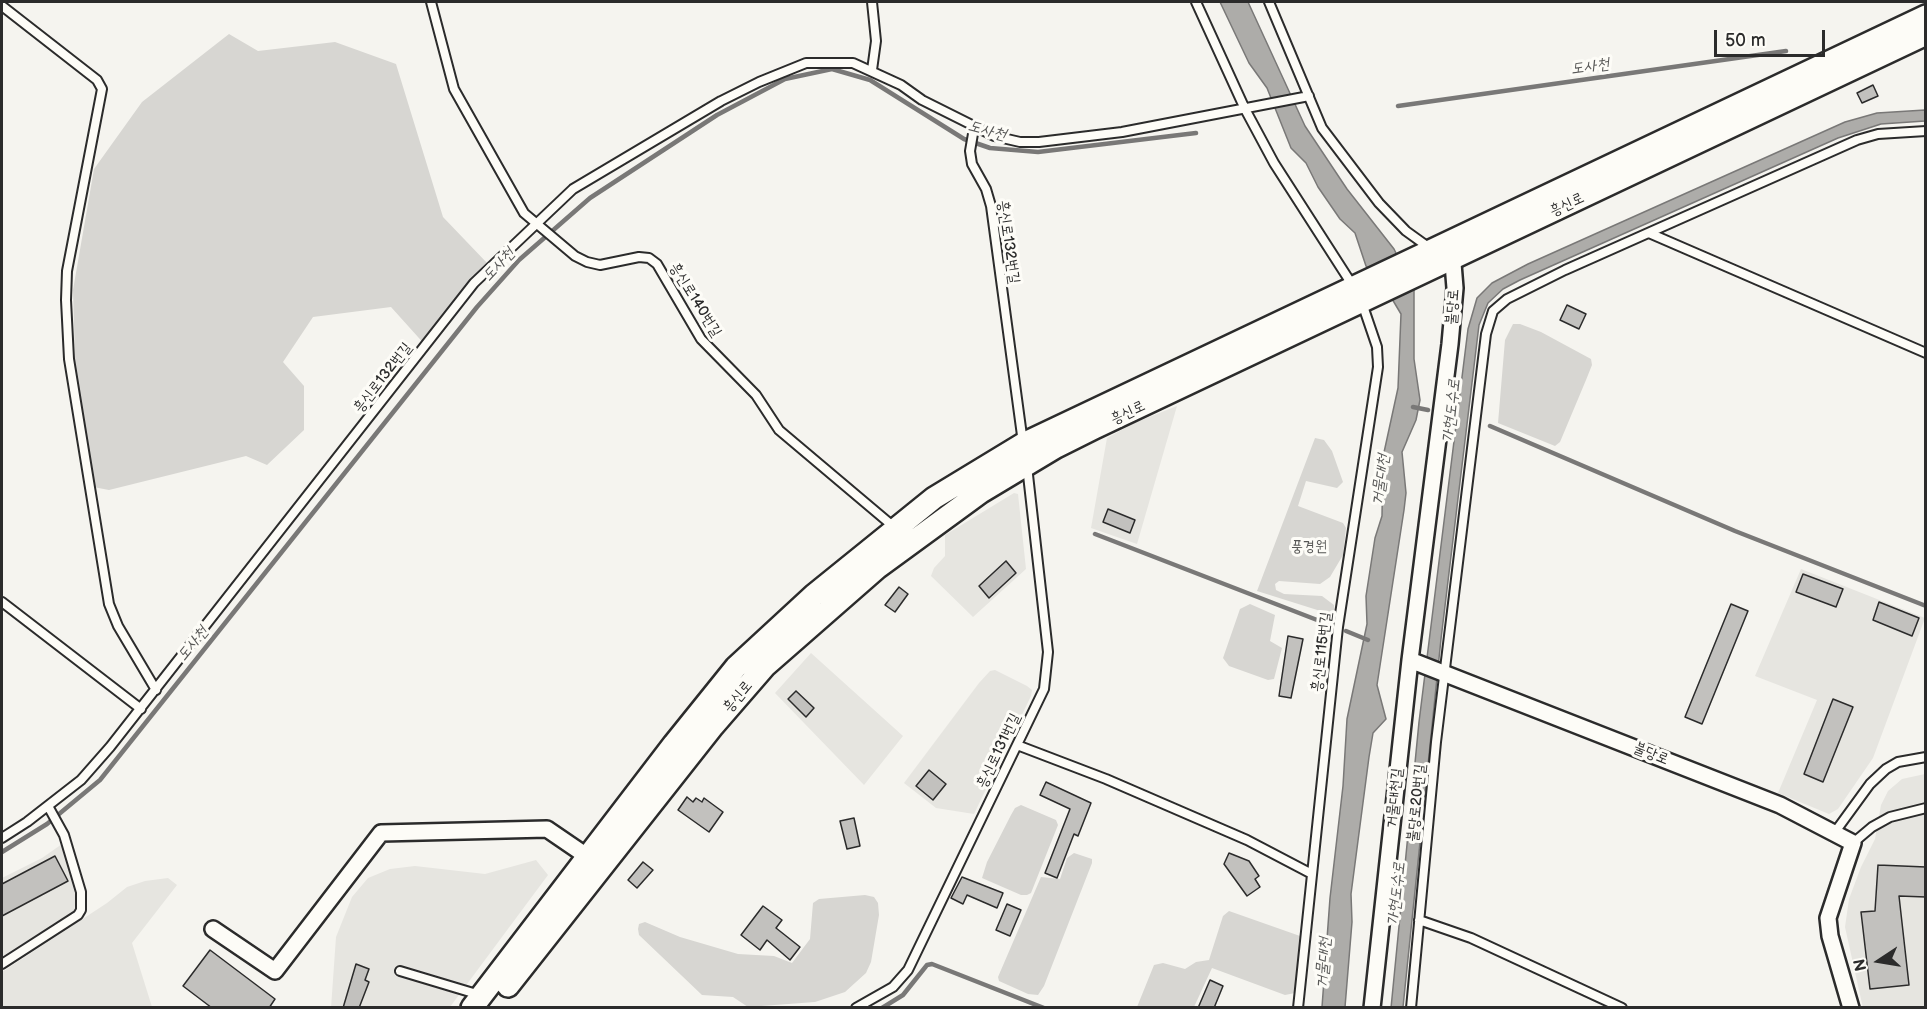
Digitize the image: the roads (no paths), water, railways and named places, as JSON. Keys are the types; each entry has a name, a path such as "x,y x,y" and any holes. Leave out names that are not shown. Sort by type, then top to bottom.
{"main road":[{"name":"흥신로","path":"482,1004 588,857 736,667 786,620 894,528 934,498 1361,293 1926,16"},
{"name":"흥신로","path":"1436,255 1926,34"},
{"name":"흥신로","path":"482,1004 744,689 785,646 907,545 981,492 1025,454"}],"street":[{"name":"불당로","path":"1436,255 1455,288 1410,660 1780,805 1853,843"},
{"name":"거물대천길","path":"1371,1008 1410,660"},
{"path":"213,929 275,972 381,832 547,829 588,857"},
{"path":"1851,1008 1830,936 1828,918 1853,843"}],"lane":[{"name":"흥신로140번길","path":"431,2 454,89 504,174 517,203 540,227 587,262 600,265 639,257 649,258 657,264 701,339 756,395 779,430 894,528 907,545"},
{"path":"872,2 876,41 872,70"},
{"path":"1196,2 1245,108 1274,163 1361,293"},
{"path":"1269,2 1322,128 1379,203 1406,231 1436,255"},
{"path":"2,6 97,80 102,89 67,271 69,359 109,604 118,626 156,690"},
{"name":"흥신로132번길","path":"2,838 50,809 81,780 141,709 474,283 540,227 573,189 759,82 806,63 853,63 872,70 973,131 970,151 972,164 986,189 991,206 1025,454"},
{"path":"973,131 1020,142 1039,142 1122,132 1309,96"},
{"name":"불당로20번길","path":"1411,1008 1446,673 1489,320 1499,304 1515,295 1857,140 1878,134 1926,131"},
{"path":"1649,233 1688,252 1926,353"},
{"name":"흥신로115번길","path":"1298,1008 1310,873 1338,627 1378,367 1377,347 1361,293"},
{"name":"흥신로131번길","path":"856,1008 893,987 908,970 1044,689 1047,663 1025,454"},
{"path":"2,602 141,709"},
{"path":"1017,745 1106,779 1247,840 1310,873"},
{"path":"1835,832 1870,784 1886,769 1899,762 1926,757"},
{"path":"1853,843 1872,826 1890,818 1926,808"},
{"path":"2,964 72,919 81,910 81,892 59,823 50,809"},
{"path":"1419,920 1471,938 1622,1008"},
{"path":"400,971 482,1004"}],"waterway":[{"name":"도사천","path":"1398,106 1786,51"},
{"name":"도사천","path":"2,852 47,824 100,780 477,307 519,260 590,198 717,115 785,79 832,69 870,80 964,139 990,148 1038,152 1196,133"},
{"path":"1413,407 1428,410"},
{"path":"1490,426 1735,531 1926,606"},
{"path":"1095,534 1330,625"},
{"path":"1346,631 1368,640"},
{"path":"882,1008 903,995 927,965 932,964 1044,1008"}],"water label":[{"name":"가현도수로","path":"1452,411"},
{"name":"거물대천","path":"1381,480"},
{"name":"가현도수로","path":"1397,894"},
{"name":"거물대천","path":"1324,963"}],"park label":[{"name":"풍경원","path":"1309,547"}]}
